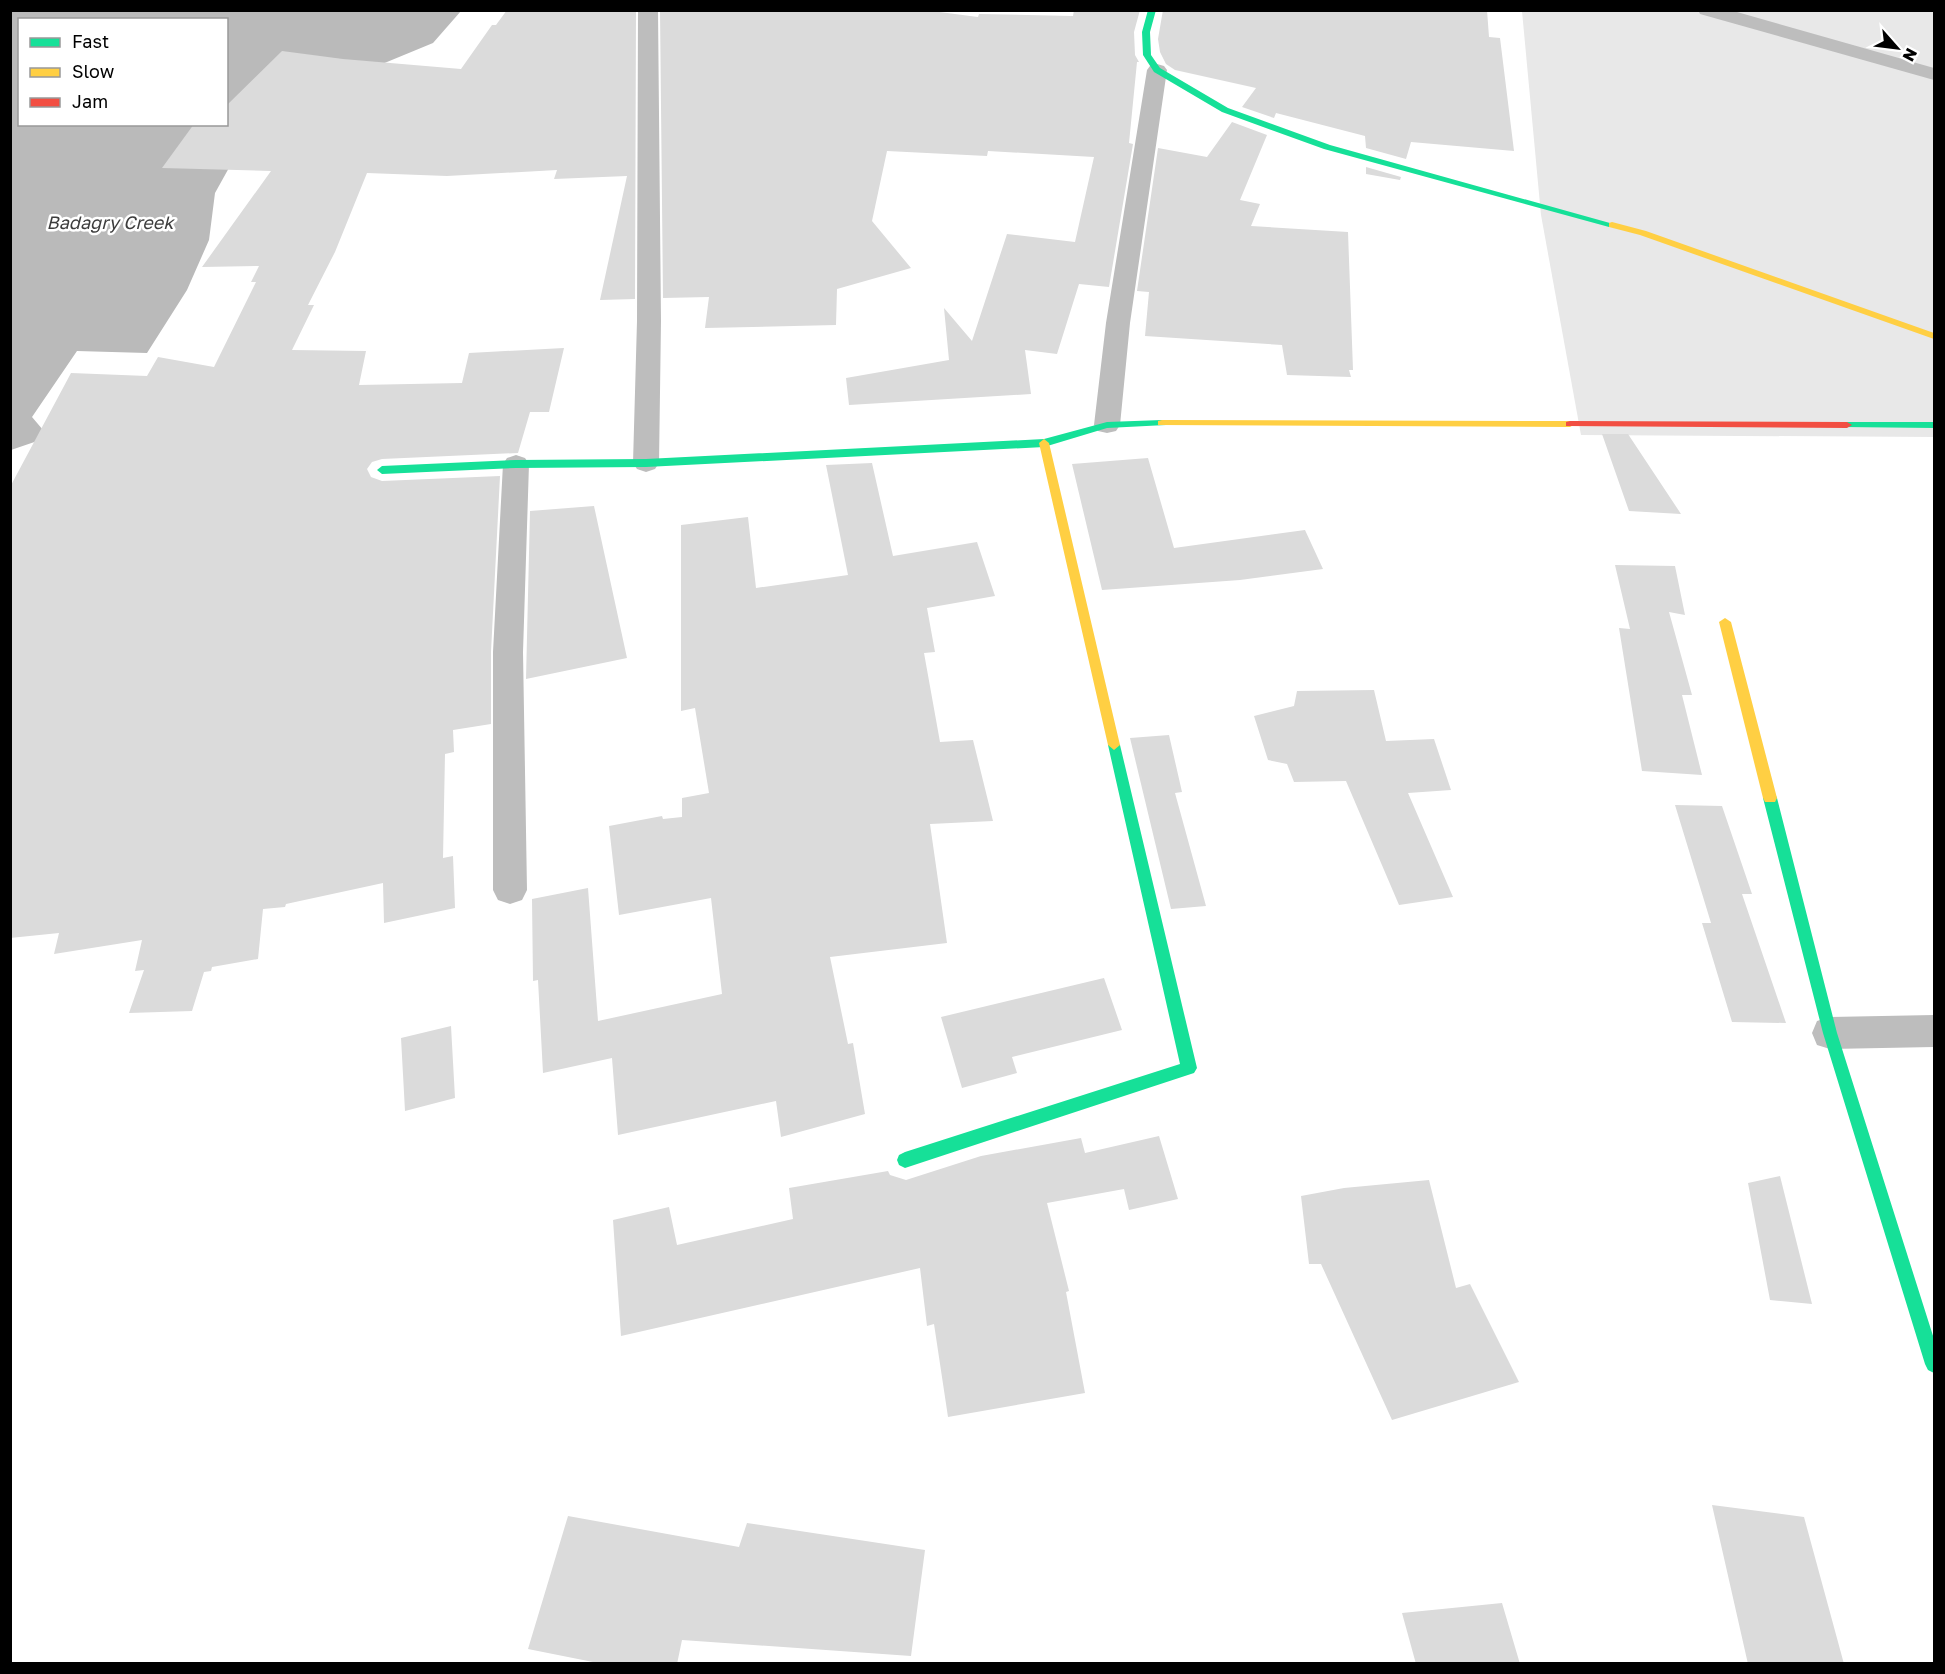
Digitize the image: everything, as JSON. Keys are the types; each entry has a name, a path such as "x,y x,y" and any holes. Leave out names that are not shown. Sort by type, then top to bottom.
{"street":[{"path":"646,463 649,321 648,10"},
{"path":"1152,10 1146,32 1147,55 1157,70 1225,110 1327,147 1643,232 1935,336"},
{"path":"1707,10 1935,74"},
{"path":"1107,425 1118,322 1157,70"},
{"path":"382,470 516,464 646,463 1044,443 1107,425 1196,422 1935,425"},
{"path":"905,1160 1189,1068 1044,443"},
{"path":"510,890 508,652 516,464"},
{"path":"1725,622 1830,1033 1935,1364"},
{"path":"1830,1033 1935,1031"}],"shaded area":[{"path":"1522,11 1934,11 1934,437 1581,435 1541,215"}],"water":[{"name":"Badagry Creek","path":"10,11 461,11 433,43 324,88 235,157 215,193 209,240 187,290 147,353 77,351 32,417 49,437 11,450"}],"building":[{"path":"507,10 636,10 635,299 600,300 627,176 554,179 557,170 447,176 367,173 335,252 308,305 314,305 292,350 366,351 359,385 462,383 469,353 564,348 549,412 530,412 518,453 382,459 372,462 367,469 371,477 382,481 500,476 491,652 491,724 453,730 454,752 445,754 443,858 453,856 455,908 384,923 383,883 286,904 285,907 263,909 258,959 212,967 211,971 204,972 192,1011 129,1013 144,970 135,971 142,940 54,954 59,933 10,938 10,487 71,373 147,376 158,357 214,367 256,282 251,282 259,266 202,267 271,171 162,168 193,126 228,126 228,104 282,51 343,59 461,69 492,25 496,25"},
{"path":"660,10 924,10 978,17 979,14 1073,16 1074,10 1140,10 1134,32 1135,55 1139,62 1137,62 1129,143 1133,144 1109,287 1079,284 1057,354 1025,350 1031,394 849,405 846,378 949,360 944,308 972,341 1007,234 1075,242 1094,157 988,151 987,156 887,151 872,221 911,268 837,289 836,325 705,328 709,297 663,298"},
{"path":"1163,10 1487,10 1489,37 1500,38 1514,151 1411,142 1406,159 1366,148 1365,136 1276,113 1274,118 1242,107 1256,88 1175,70 1166,64 1160,52 1158,39"},
{"path":"1232,122 1267,135 1240,200 1260,204 1251,226 1348,232 1353,370 1349,370 1351,377 1287,375 1282,345 1145,336 1149,292 1137,291 1158,148 1207,157"},
{"path":"1366,167 1401,177 1400,180 1366,174"},
{"path":"1602,434 1628,434 1681,514 1629,511"},
{"path":"1148,458 1174,548 1305,530 1323,569 1240,580 1102,590 1072,464"},
{"path":"872,463 893,556 977,542 995,596 927,608 935,652 924,653 940,742 973,740 993,821 930,824 947,943 830,957 848,1044 853,1043 865,1114 781,1137 776,1101 618,1135 612,1058 543,1073 538,980 533,981 532,899 588,888 598,1021 722,994 711,898 619,915 609,826 662,816 663,819 682,817 682,798 709,793 695,708 681,711 681,525 748,517 756,588 848,575 826,465"},
{"path":"594,506 627,658 526,679 530,511"},
{"path":"1615,565 1675,566 1685,615 1669,612 1692,695 1682,695 1702,775 1642,771 1619,628 1630,629"},
{"path":"1374,690 1386,741 1434,739 1451,790 1408,793 1453,897 1399,905 1346,781 1294,782 1287,764 1268,760 1254,716 1294,706 1297,691"},
{"path":"1169,735 1182,792 1175,793 1206,906 1171,909 1130,738"},
{"path":"1675,805 1722,806 1752,894 1742,894 1786,1023 1732,1022 1702,923 1711,923"},
{"path":"1104,978 1122,1030 1012,1057 1017,1073 962,1088 941,1017"},
{"path":"451,1026 455,1098 405,1111 401,1038"},
{"path":"1159,1136 1178,1199 1129,1210 1124,1189 1047,1203 1069,1291 1066,1292 1085,1393 948,1417 934,1324 927,1326 920,1268 621,1336 613,1220 669,1207 677,1245 793,1219 789,1188 888,1171 890,1175 906,1180 981,1156 1081,1138 1085,1153"},
{"path":"1780,1176 1812,1304 1770,1300 1748,1183"},
{"path":"1429,1180 1456,1288 1470,1284 1519,1382 1392,1420 1321,1264 1309,1264 1301,1196 1344,1188"},
{"path":"1712,1505 1804,1517 1844,1664 1748,1664"},
{"path":"568,1516 739,1547 747,1523 925,1550 911,1656 682,1640 677,1664 603,1664 528,1649"},
{"path":"1502,1603 1520,1664 1416,1664 1402,1613"}],"traffic: fast":[{"path":"1152,10 1146,32 1147,55 1157,70 1225,110 1327,147 1612,225"},
{"path":"382,470 516,464 646,463 1044,443 1107,425 1162,423"},
{"path":"1847,425 1934,425"},
{"path":"905,1160 1189,1068 1114,745"},
{"path":"1770,798 1830,1033 1934,1364"}],"traffic: slow":[{"path":"1612,225 1643,233 1934,336"},
{"path":"1162,423 1570,424"},
{"path":"1044,443 1114,745"},
{"path":"1725,622 1770,798"}],"traffic: jam":[{"path":"1570,424 1847,425"}]}
